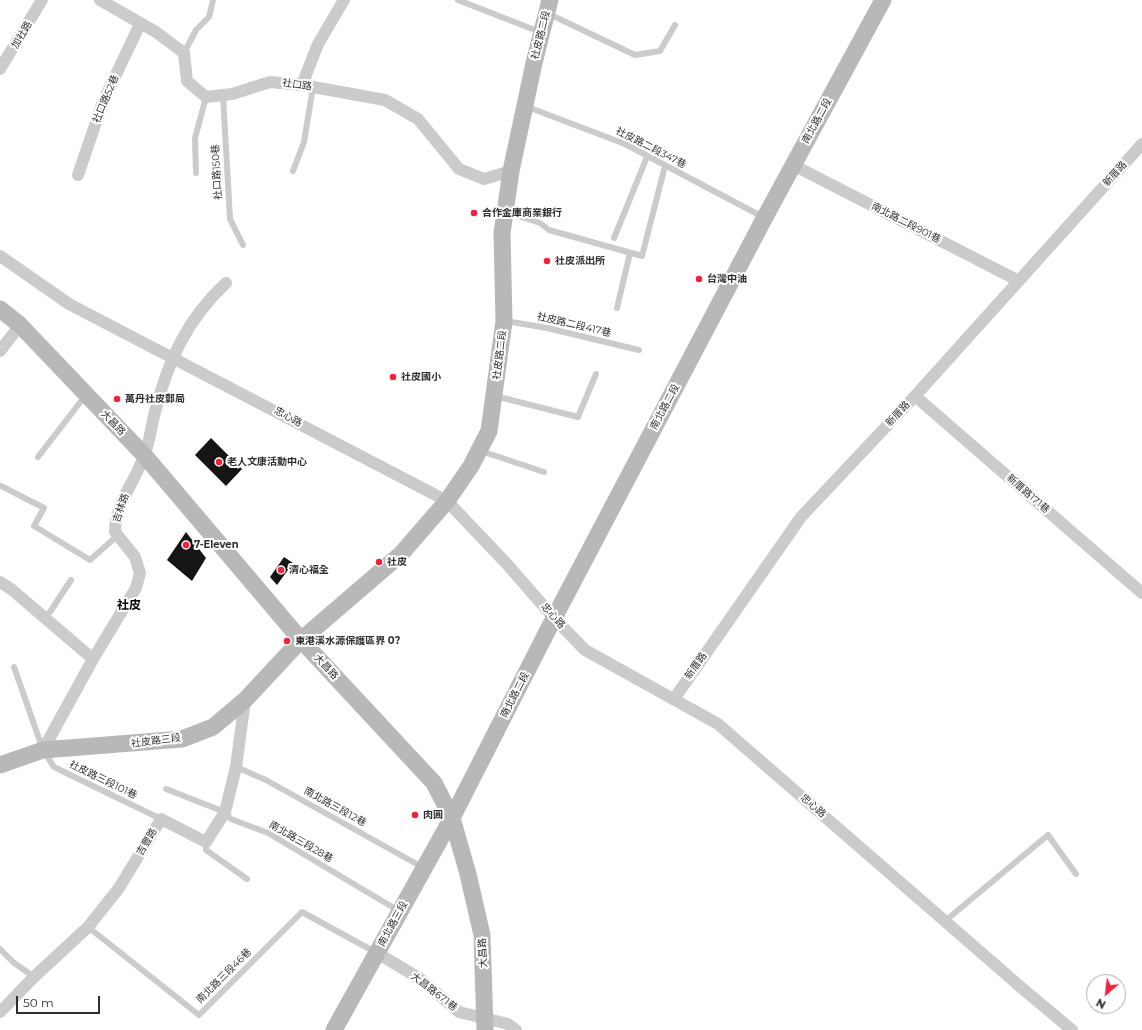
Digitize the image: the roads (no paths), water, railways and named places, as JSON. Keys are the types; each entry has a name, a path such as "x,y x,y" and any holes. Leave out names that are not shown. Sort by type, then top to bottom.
{"street":[{"name":"加社路","path":"0,69 42,0"},
{"path":"100,0 156,32 184,53 187,81 206,98"},
{"path":"308,86 318,44 344,0"},
{"name":"南北路二段","path":"452,818 554,618 765,217 883,0"},
{"name":"社皮路二段","path":"302,640 401,554 447,501 471,466 489,431 495,396 504,321 502,234 505,212 511,171 524,106 548,7"},
{"name":"社口路52巷","path":"78,175 103,102 140,24"},
{"name":"社口路","path":"206,98 232,94 270,82 308,86 385,100 418,119 459,169 484,179 511,171"},
{"name":"新厝路","path":"674,699 801,517 915,396 1142,144"},
{"name":"南北路二段901巷","path":"793,165 1020,281"},
{"name":"忠心路","path":"0,256 69,304 447,501 585,650 718,724 1072,1030"},
{"name":"吉林路","path":"43,750 93,659 136,588 140,573 135,557 114,532 115,521 122,502 145,456 163,384 173,357 192,321 208,300 226,283"},
{"name":"大昌路","path":"0,309 20,325 145,456 302,640 434,783 452,818 468,874 482,935 485,1024"},
{"path":"0,351 20,325"},
{"name":"新厝路171巷","path":"915,396 1142,593"},
{"path":"0,582 11,589 93,659"},
{"name":"社皮路三段","path":"0,765 43,750 182,739 213,727 246,700 302,640"},
{"path":"206,842 225,812 236,767 246,700"},
{"name":"南北路三段","path":"334,1030 452,818"},
{"name":"吉豐路","path":"0,1012 34,977 88,928 120,888 161,819 206,842"},
{"name":"大昌路671巷","path":"376,953 419,978 459,1012 485,1024 508,1024 516,1030"}],"lane":[{"path":"184,53 196,30 209,17 213,0"},
{"path":"458,0 542,33"},
{"path":"548,7 635,55 660,51 675,25"},
{"path":"293,171 304,142 308,86"},
{"name":"社口路150巷","path":"223,95 230,219 243,245"},
{"path":"196,173 195,138 206,98"},
{"name":"社皮路二段347巷","path":"524,106 625,144 765,217"},
{"path":"614,238 647,156"},
{"path":"505,212 540,223 549,230 642,256 665,166"},
{"path":"617,308 630,253"},
{"name":"社皮路二段417巷","path":"504,321 546,328 639,350"},
{"path":"495,396 578,416 596,374"},
{"path":"38,457 86,395"},
{"path":"480,450 544,472"},
{"path":"1,486 44,508 34,526 90,560 117,536"},
{"path":"46,618 71,580"},
{"name":"社皮路三段101巷","path":"14,667 43,750 54,767 161,819"},
{"name":"南北路三段12巷","path":"236,767 279,787 424,868"},
{"name":"南北路三段28巷","path":"166,789 225,812 231,819 268,833 400,912"},
{"path":"945,921 1048,835 1076,874"},
{"path":"206,842 206,850 247,879"},
{"name":"南北路三段46巷","path":"88,928 199,1015 302,912 376,953"},
{"path":"0,949 13,962 34,977"}],"place":[{"name":"合作金庫商業銀行","path":"474,213"},
{"name":"社皮派出所","path":"547,261"},
{"name":"台灣中油","path":"699,279"},
{"name":"社皮國小","path":"393,377"},
{"name":"萬丹社皮郵局","path":"117,399"},
{"name":"老人文康活動中心","path":"219,462"},
{"name":"7-Eleven","path":"186,545"},
{"name":"社皮","path":"379,562"},
{"name":"清心福全","path":"281,570"},
{"name":"東港溪水源保護區界 0?","path":"287,641"},
{"name":"肉圓","path":"415,815"}],"district":[{"name":"社皮","path":"129,605"}]}
